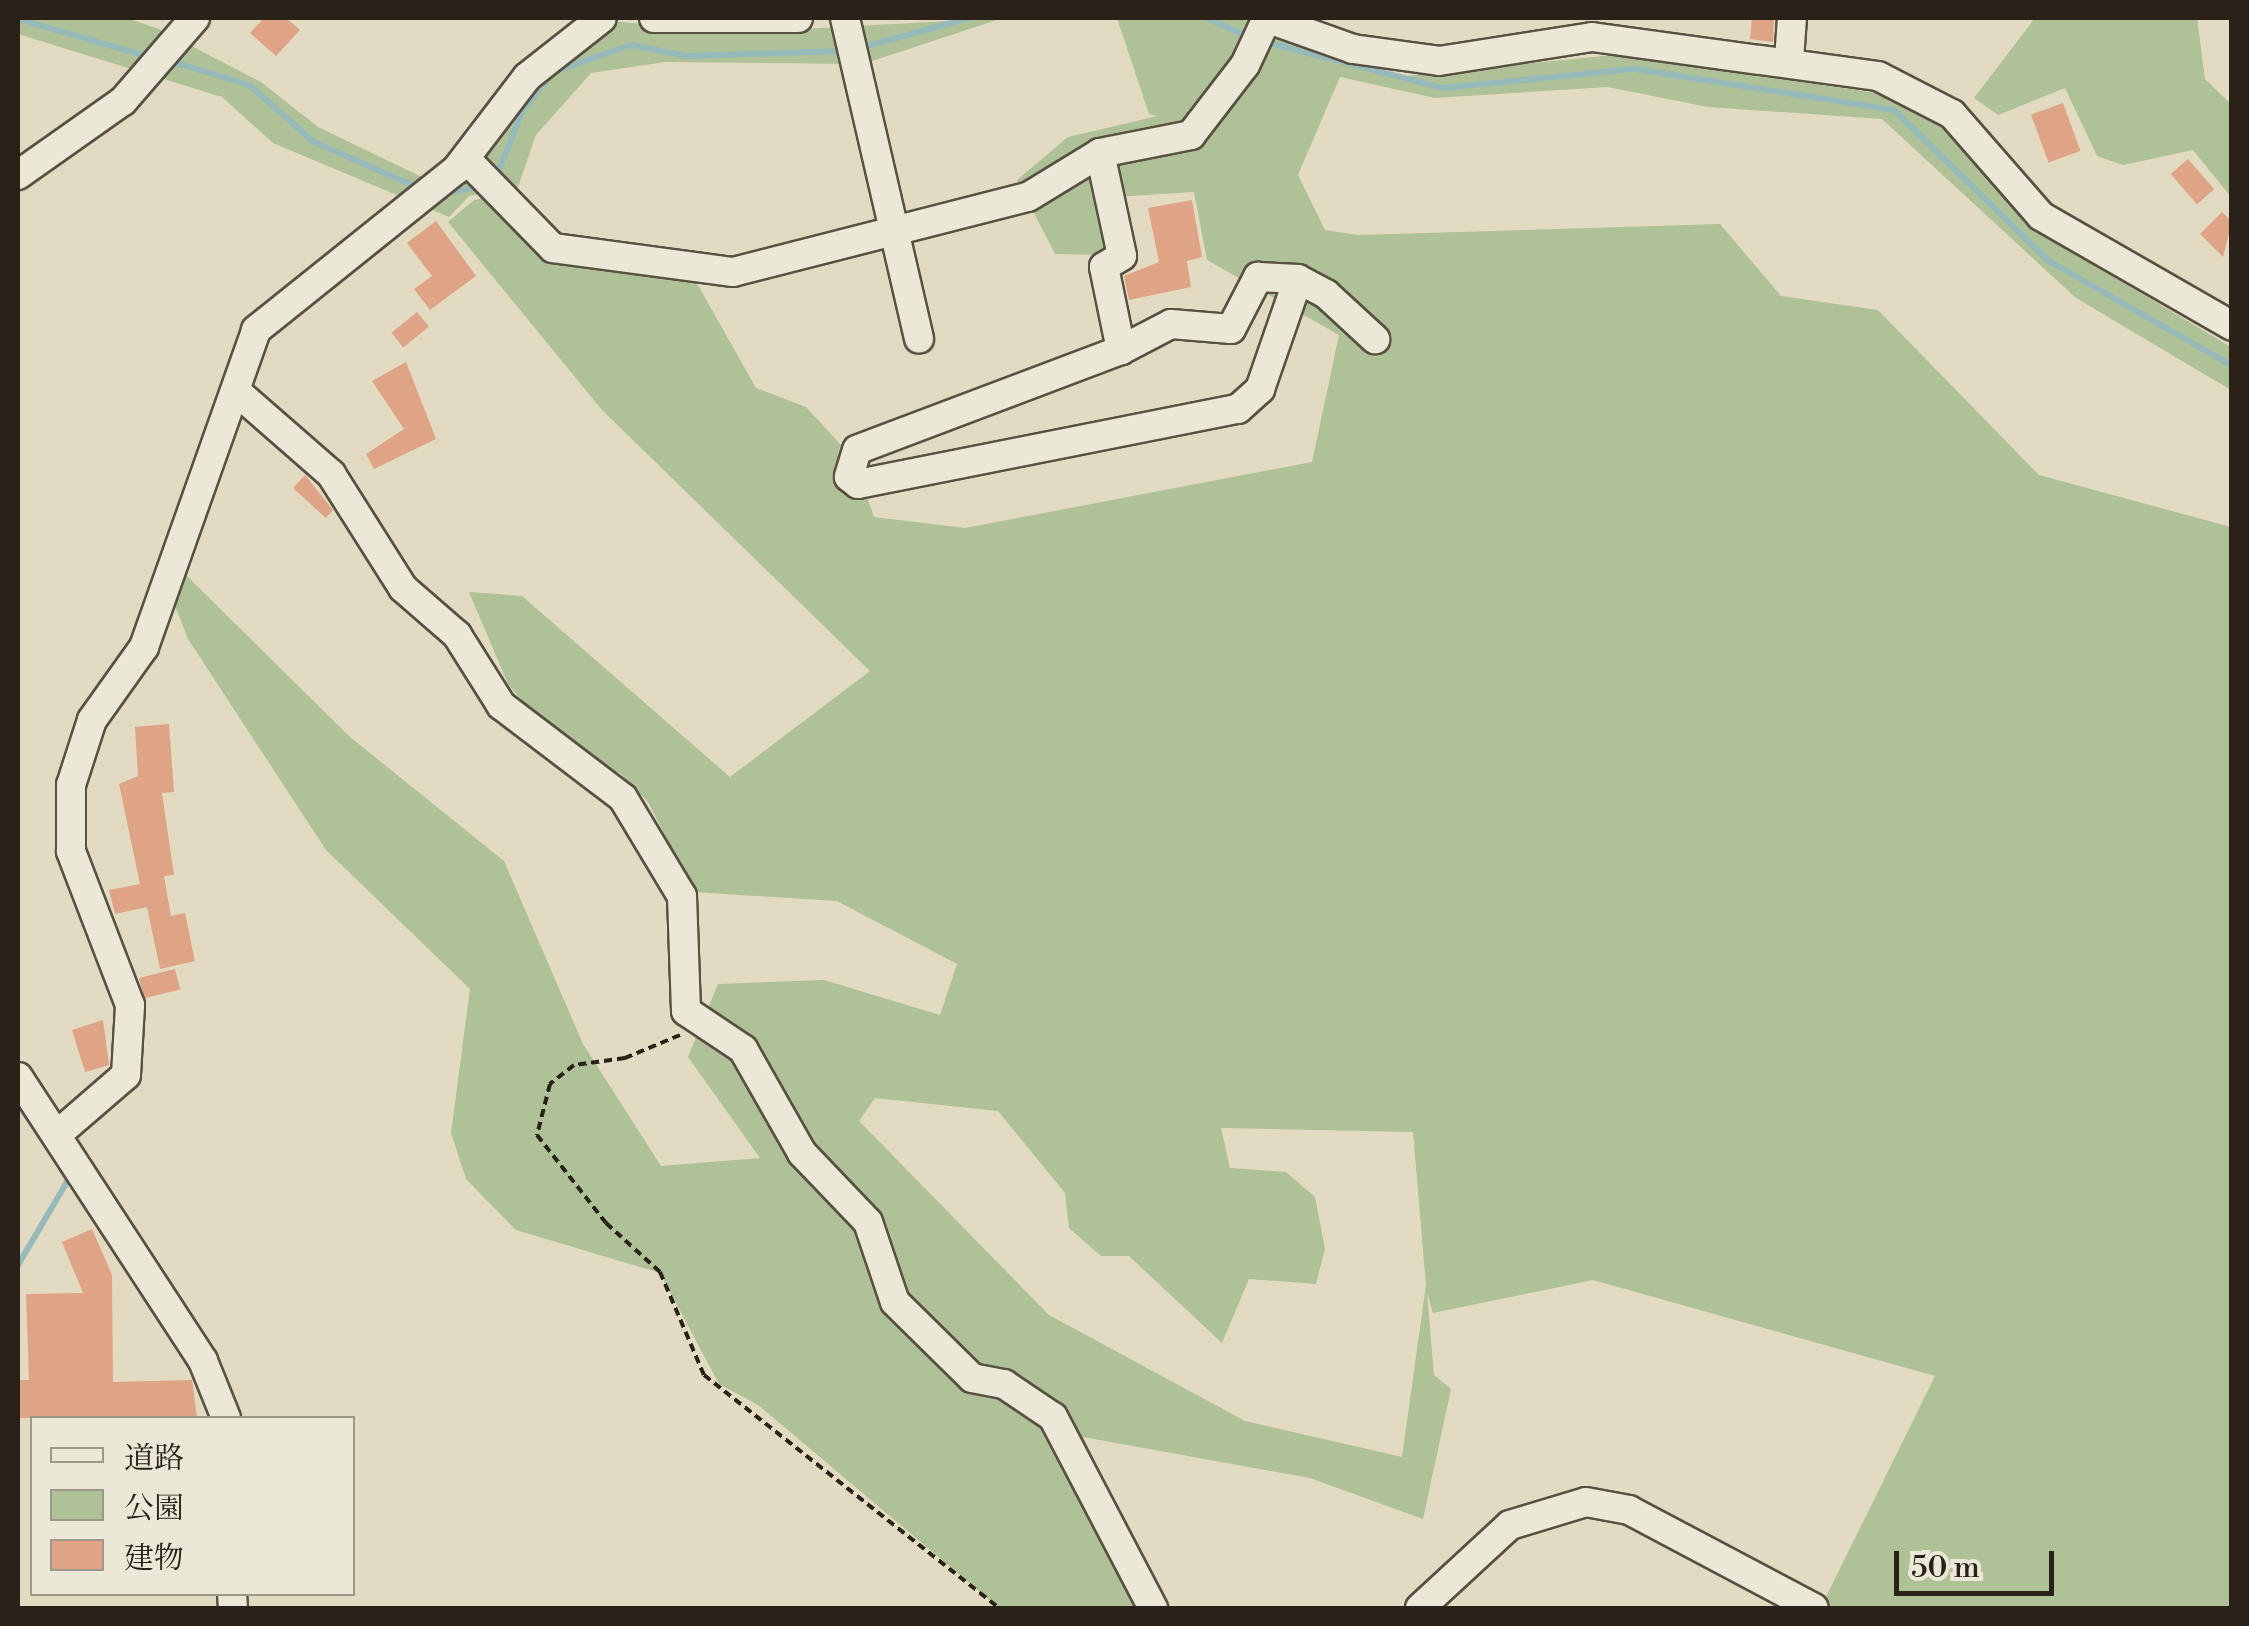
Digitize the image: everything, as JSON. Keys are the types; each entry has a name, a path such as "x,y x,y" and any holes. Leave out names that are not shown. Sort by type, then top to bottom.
{"street":[{"path":"18,175 123,101 195,18"},
{"path":"60,1132 126,1075 130,1005 71,851 71,785 92,720 144,646 256,330 466,160 527,77 602,18"},
{"path":"654,18 796,18"},
{"path":"845,18 852,69 919,339"},
{"path":"466,160 552,248 733,272 1028,198 1100,154 1191,135 1245,65 1266,18 1354,49 1439,61 1592,37 1789,60 1904,86 1952,114 2041,216 2232,326"},
{"path":"1789,60 1792,18"},
{"path":"1100,154 1122,256 1104,267 1122,350"},
{"path":"1298,279 1260,389 1238,409 858,484 848,476 857,450 1122,350 1171,324 1231,329 1258,277 1298,279 1375,339"},
{"path":"237,392 331,474 403,588 457,635 501,705 624,798 682,896 686,1011 743,1049 802,1153 868,1222 895,1302 972,1378 1004,1384 1054,1417 1153,1608"},
{"path":"18,1077 60,1132 204,1361 225,1416"},
{"path":"1420,1608 1510,1525 1586,1502 1630,1510 1814,1608"}],"path":[{"path":"686,1011 680,1035 574,1066 550,1084 537,1135 606,1223 660,1272 704,1376 999,1608"}],"green space":[{"path":"18,18 127,18 159,29 261,82 318,127 426,179 455,179 534,78 613,21 728,33 1003,18 863,64 665,62 591,73 536,135 518,187 469,196 449,217 273,143 222,97 18,34"},
{"path":"1117,18 1240,18 1397,77 1613,55 1890,95 1938,122 2033,229 2231,347 2231,390 2076,298 1882,119 1708,107 1608,87 1435,98 1340,77 1298,175 1325,230 1358,235 1720,224 1781,296 1878,310 2039,475 2231,527 2231,1608 1833,1608 1824,1601 1935,1376 1593,1280 1433,1313 1427,1293 1434,1375 1451,1389 1423,1519 1310,1478 1083,1437 1129,1533 1148,1608 999,1608 758,1405 719,1384 660,1273 516,1230 466,1179 451,1133 470,989 326,850 188,639 173,601 184,573 350,737 504,861 583,1044 661,1166 760,1158 688,1057 718,984 824,980 940,1015 957,964 837,901 694,892 648,802 621,774 556,741 508,684 469,592 522,596 730,777 870,671 602,410 448,222 474,200 508,193 555,241 665,250 699,287 756,388 806,407 854,459 874,517 965,528 1312,462 1339,335 1207,260 1194,192 1114,197 1102,255 1055,254 1017,180 1068,137 1158,116 1149,114","holes":["875,1098 998,1111 1065,1193 1069,1228 1101,1256 1129,1256 1222,1343 1249,1279 1316,1284 1325,1249 1315,1197 1286,1172 1230,1168 1221,1128 1413,1132 1426,1285 1402,1457 1245,1421 1049,1315 859,1121"]},
{"path":"2035,18 2197,18 2205,79 2231,104 2231,197 2193,150 2123,165 2097,156 2065,88 1998,115 1974,98"}],"building":[{"path":"264,18 286,18 300,30 276,56 250,33"},
{"path":"1752,18 1774,18 1773,42 1750,39"},
{"path":"2063,103 2080,151 2048,163 2031,115"},
{"path":"2188,159 2214,189 2197,204 2171,174"},
{"path":"1192,200 1202,257 1187,261 1191,287 1129,300 1124,276 1159,262 1148,208"},
{"path":"2222,212 2232,222 2223,257 2200,234"},
{"path":"436,221 476,276 430,310 414,289 432,276 407,243"},
{"path":"417,312 429,327 403,348 391,333"},
{"path":"406,362 436,439 374,469 366,454 404,429 372,381"},
{"path":"305,475 333,510 326,518 293,488"},
{"path":"169,724 174,792 162,793 174,875 164,876 171,916 185,913 195,961 160,969 147,907 115,914 109,890 140,884 119,784 138,776 135,727"},
{"path":"175,969 180,989 144,998 139,978"},
{"path":"103,1020 109,1065 85,1072 72,1030"},
{"path":"92,1229 112,1275 113,1382 192,1380 197,1416 18,1418 18,1380 29,1380 26,1294 83,1293 62,1242"}],"waterway":[{"path":"860,48 969,18"},
{"path":"1207,18 1249,37"},
{"path":"18,19 150,57"},
{"path":"1266,42 1443,88 1635,69 1894,110 2049,261 2232,366"},
{"path":"496,177 523,110 553,72 631,45 687,56 843,51"},
{"path":"167,60 249,85 314,142 419,188"},
{"path":"441,194 482,186"},
{"path":"18,1104 32,1123"},
{"path":"18,1265 68,1180 58,1163"}]}
